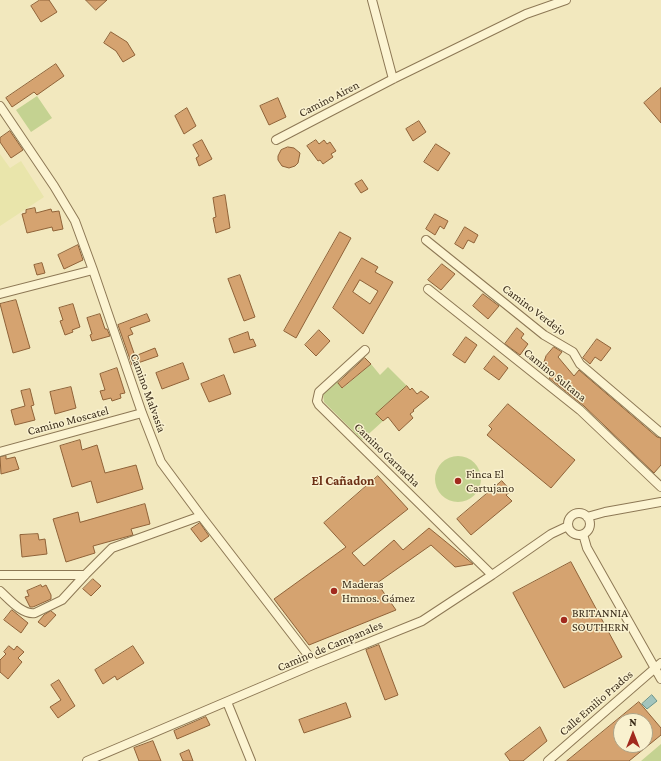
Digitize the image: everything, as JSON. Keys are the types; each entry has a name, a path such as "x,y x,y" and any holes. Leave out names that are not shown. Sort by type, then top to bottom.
{"street":[{"path":"372,0 393,79"},
{"name":"Camino Airen","path":"276,140 393,79 526,14 566,0"},
{"name":"Camino Malvasía","path":"0,106 67,205 75,221 142,413 161,462 315,664"},
{"name":"Camino Verdejo","path":"426,240 544,335 573,352 580,364 661,433"},
{"path":"0,294 93,270"},
{"name":"Camino Sultana","path":"428,289 580,410 661,487"},
{"name":"Camino Garnacha","path":"365,350 320,392 317,401 319,405 492,575"},
{"name":"Camino Moscatel","path":"0,452 142,413"},
{"path":"587,517 605,512 661,502"},
{"path":"581,513 587,517 590,526 586,532 583,534 575,534 570,530 568,526 569,519 574,514 581,513"},
{"path":"0,591 25,612 30,614 62,600 112,548 201,516"},
{"name":"Camino de Campanales","path":"87,761 315,664 422,621 551,534 568,526"},
{"path":"583,534 587,548 658,665 661,680"},
{"path":"0,575 85,575"},
{"name":"Calle Emilio Prados","path":"548,761 658,665"},
{"path":"227,702 251,761"}],"shaded area":[{"path":"0,154 10,168 21,161 44,197 0,226"}],"green space":[{"path":"37,96 52,118 31,132 16,110"},
{"path":"371,364 380,375 388,367 407,386 376,414 383,421 362,440 324,402 323,394 337,381 343,388"},
{"name":"Finca El Cartujano","path":"458,456 471,460 477,466 481,479 477,492 471,498 458,502 445,498 439,492 435,479 439,466 445,460"},
{"path":"661,744 661,761 641,761 650,753 653,753 653,751"}],"water":[{"path":"652,695 657,701 647,709 642,704"}],"building":[{"path":"40,0 49,0 57,12 41,22 31,6"},
{"path":"86,0 107,0 96,10"},
{"path":"111,32 127,42 135,55 123,62 116,51 104,43"},
{"path":"56,64 64,76 37,95 34,92 12,107 6,98"},
{"path":"661,88 661,123 644,103"},
{"path":"278,98 286,117 269,125 260,106"},
{"path":"187,108 196,126 184,134 175,116"},
{"path":"419,121 426,132 413,141 406,129"},
{"path":"10,131 23,150 11,158 0,142 0,138"},
{"path":"202,140 212,159 199,166 196,158 199,156 193,145"},
{"path":"316,140 319,144 324,140 327,144 330,142 336,151 331,154 333,157 323,164 320,160 318,161 307,146"},
{"path":"436,144 450,153 438,171 424,162"},
{"path":"288,147 294,148 300,153 298,163 289,168 282,166 278,160 281,150"},
{"path":"362,180 368,189 361,193 355,184"},
{"path":"225,195 230,228 216,233 213,218 216,217 213,198"},
{"path":"35,208 36,213 51,209 52,212 59,211 63,229 53,231 52,227 27,233 22,214 26,213 26,210"},
{"path":"435,214 448,221 444,229 440,226 435,235 426,229"},
{"path":"465,227 478,235 474,243 468,240 463,249 455,244"},
{"path":"340,232 351,238 296,338 284,331"},
{"path":"78,245 83,260 64,269 58,255"},
{"path":"362,258 378,267 375,272 393,282 363,334 333,308","holes":["360,280 378,291 370,304 353,292"]},
{"path":"42,263 45,273 37,275 34,265"},
{"path":"442,264 455,274 441,290 428,280"},
{"path":"240,275 255,317 244,321 228,279"},
{"path":"483,294 499,306 488,319 473,306"},
{"path":"16,300 30,348 13,353 0,304"},
{"path":"73,304 80,327 65,335 60,321 63,320 59,308"},
{"path":"100,314 105,329 107,329 110,336 92,341 90,335 92,334 87,318"},
{"path":"147,314 150,321 130,328 133,334 128,336 135,356 155,348 158,356 132,365 118,325"},
{"path":"517,328 524,334 521,338 528,344 520,355 505,344"},
{"path":"319,330 330,341 316,356 305,345"},
{"path":"248,332 250,340 253,339 256,346 234,353 229,339"},
{"path":"466,337 477,345 465,363 453,355"},
{"path":"597,339 611,348 601,361 595,357 590,364 583,358"},
{"path":"554,347 562,352 558,357 574,376 579,370 657,437 661,438 661,465 654,473 584,406 549,378 553,375 546,369 548,366 544,362 546,356"},
{"path":"494,356 508,368 499,380 484,369"},
{"path":"365,358 371,364 342,388 338,383"},
{"path":"183,363 189,379 162,389 156,373"},
{"path":"117,368 125,393 120,394 121,398 112,401 111,398 103,400 100,391 105,390 100,374"},
{"path":"224,375 231,394 209,402 201,384"},
{"path":"407,386 410,390 412,388 417,394 421,391 429,397 413,410 414,411 410,414 413,418 399,431 388,417 383,421 376,414"},
{"path":"71,387 76,408 55,414 50,392"},
{"path":"30,389 34,405 31,406 35,420 15,425 11,410 25,406 21,391"},
{"path":"508,404 575,460 551,488 487,435 492,429 489,426"},
{"path":"80,440 82,450 97,445 105,473 136,465 143,489 97,503 91,481 72,487 60,446"},
{"path":"6,456 6,459 15,457 19,469 1,474 0,457"},
{"path":"378,476 408,509 352,553 364,566 394,540 403,550 429,528 473,564 455,567 431,545 377,583 396,610 309,645 274,599 346,547 324,523"},
{"path":"502,481 511,491 506,495 512,501 471,535 457,519"},
{"path":"145,504 150,524 131,529 133,535 93,546 95,553 66,562 53,519 78,512 80,522"},
{"path":"200,523 209,536 201,542 191,529"},
{"path":"38,534 39,540 45,539 47,554 22,557 20,535"},
{"path":"571,562 622,657 564,688 513,593"},
{"path":"93,579 101,586 91,596 83,589"},
{"path":"41,585 42,587 46,585 51,595 51,599 30,607 25,597 29,596 27,591"},
{"path":"12,610 28,623 21,633 4,620"},
{"path":"51,611 56,615 45,627 38,622 44,615"},
{"path":"379,645 398,695 385,700 366,650"},
{"path":"9,646 14,650 17,646 24,652 18,658 22,662 8,679 0,672 0,660 6,654 4,652"},
{"path":"133,646 144,663 117,680 115,676 103,684 95,670"},
{"path":"59,680 75,706 58,718 50,707 61,700 51,685"},
{"path":"639,702 648,713 626,713"},
{"path":"346,703 351,717 304,733 299,720"},
{"path":"206,717 210,725 177,739 174,731"},
{"path":"653,719 661,728 661,735 653,742"},
{"path":"613,723 613,753 639,753 629,761 567,761"},
{"path":"540,727 547,741 523,761 510,761 505,754"},
{"path":"153,741 161,761 139,761 134,748"},
{"path":"189,750 193,761 183,761 180,754"}],"place":[{"name":"Finca El Cartujano","path":"458,481"},
{"name":"Maderas Hmnos. Gámez","path":"334,591"},
{"name":"BRITANNIA SOUTHERN","path":"564,620"}],"district":[{"name":"El Cañadon","path":"343,481"}]}
